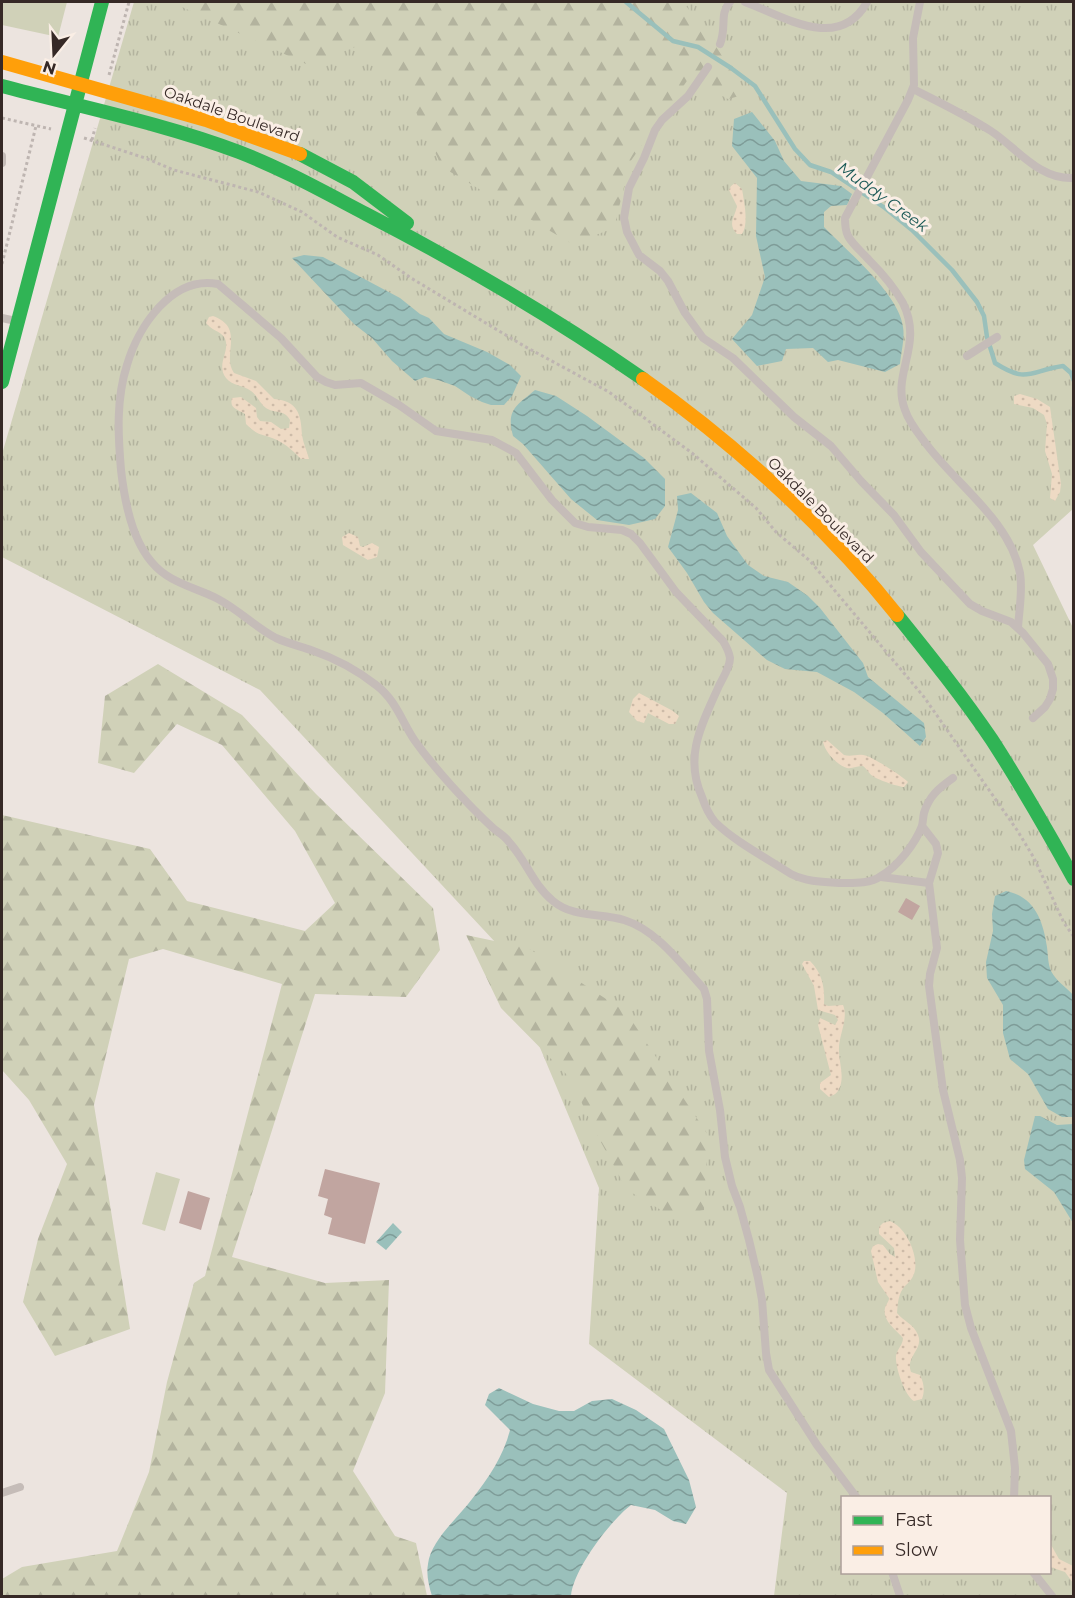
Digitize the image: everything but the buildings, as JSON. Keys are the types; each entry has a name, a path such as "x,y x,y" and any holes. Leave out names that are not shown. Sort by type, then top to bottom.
{"main road":[{"path":"2,382 102,2"},
{"name":"Oakdale Boulevard","path":"2,62 206,120 294,151 353,182 450,258"},
{"name":"Oakdale Boulevard","path":"2,86 194,136 258,159 450,258 580,337 656,388 728,445 820,529 904,622 973,712 1023,788 1074,879"}],"lane":[{"path":"720,44 725,33 724,9 730,2"},
{"path":"745,2 797,23 829,28 843,25 854,19 867,2"},
{"path":"920,2 913,38 915,69 913,89 845,218 847,235 890,283 903,303 908,317 912,331 902,381 904,410 936,458 997,522 1004,534 1019,572 1021,585 1018,628"},
{"path":"708,67 688,96 655,129 629,188 624,218 632,243 639,255 660,271 703,338 732,358 794,417 831,446 894,515 921,552 970,604 1011,622 1018,628 1048,664 1053,679 1050,699 1033,718"},
{"path":"913,89 993,132 1040,170 1065,178 1074,178"},
{"path":"2,156 2,163"},
{"path":"856,1496 817,1445 769,1370 758,1278 726,1157 709,1051 707,999 704,989 659,942 635,924 566,909 554,902 533,878 507,839 493,828 431,762 414,740 400,711 378,686 350,667 331,658 274,637 231,606 162,573 150,559 138,541 130,520 123,483 118,433 125,369 145,326 173,294 197,283 218,284 281,338 317,377 335,385 361,383 399,405 436,431 492,440 504,445 516,453 552,500 575,524 622,530 631,534 676,592 723,641 728,650 730,659 727,669 711,705 692,760 697,786 713,820 733,836 802,879 815,882 852,883 881,877 929,883"},
{"path":"2,318 18,322"},
{"path":"967,356 997,337"},
{"path":"881,877 904,854 922,826 929,799 953,778"},
{"path":"922,826 936,844 938,853 929,883 937,948 929,986 943,1090 960,1160 962,1179 960,1240 965,1305 970,1328 1011,1431 1015,1468 1014,1496"},
{"path":"2,1493 20,1487"},
{"path":"893,1574 900,1596"},
{"path":"1035,1574 1052,1596"}],"path":[{"path":"105,91 129,2"},
{"path":"92,141 99,111"},
{"path":"2,118 69,133 174,170 258,192 302,212 337,237 378,255 411,278 524,346 609,392 692,453 756,508 776,532 810,561 924,697 1017,830 1034,858 1064,923 1074,937"},
{"path":"2,264 36,126"}],"green space":[{"path":"2,2 67,2 58,37 2,25"},
{"path":"134,2 1073,2 1073,509 1033,545 1074,630 1073,1596 774,1596 787,1493 589,1344 599,1188 496,943 260,690 2,557 2,454"},
{"path":"177,2 683,2 707,33 747,94 728,99 689,78 630,162 614,228 572,244 442,167 400,78 361,45 306,64 182,7"},
{"path":"158,664 242,715 316,794 433,908 440,950 406,997 315,994 232,1257 325,1283 389,1280 385,1393 353,1471 395,1536 416,1543 427,1596 2,1596 2,1579 22,1567 117,1551 149,1472 167,1382 194,1283 205,1276 282,984 163,949 129,959 94,1105 130,1329 55,1356 23,1302 38,1239 67,1164 29,1100 2,1070 2,815 150,849 187,901 305,931 335,903 295,831 222,745 177,724 134,773 98,763 105,696"},
{"path":"466,935 528,948 626,1012 708,1135 704,1210 673,1217 627,1190 570,1078 501,1008"},
{"path":"156,1172 180,1179 165,1231 142,1224"}],"sand":[{"path":"735,183 742,189 745,206 746,219 742,234 737,234 732,227 737,206 729,190"},
{"path":"213,316 223,321 231,335 230,358 234,373 256,381 274,399 282,400 297,410 309,459 301,459 281,442 254,431 246,424 245,414 233,407 232,398 241,397 256,408 260,421 271,422 281,429 289,428 290,420 285,414 269,410 251,391 231,383 226,378 222,368 226,342 222,335 206,323 209,317"},
{"path":"1020,394 1037,399 1050,407 1061,484 1055,501 1050,498 1052,474 1045,451 1047,424 1044,415 1033,408 1014,404 1014,396"},
{"path":"349,533 358,537 360,546 372,543 379,547 377,557 368,560 343,545 342,537"},
{"path":"639,693 679,716 675,724 669,724 648,713 644,723 637,721 629,712 633,699"},
{"path":"827,740 844,755 867,756 908,782 904,787 898,786 874,777 863,766 849,768 843,766 826,750 823,742"},
{"path":"804,961 810,961 820,975 824,1004 843,1005 845,1010 839,1045 841,1084 837,1092 829,1097 820,1089 820,1083 831,1075 818,1025 820,1018 835,1025 838,1020 835,1015 818,1010 814,986 802,964"},
{"path":"890,1221 896,1224 906,1236 915,1259 914,1274 901,1292 897,1313 914,1328 919,1340 910,1367 911,1372 920,1375 924,1393 922,1399 914,1401 907,1393 899,1374 896,1356 903,1338 886,1317 885,1308 889,1298 878,1282 871,1251 873,1246 883,1245 895,1257 894,1248 879,1234 879,1227"},
{"path":"1051,1545 1059,1559 1073,1566 1073,1583 1065,1572 1051,1567"}],"water":[{"path":"752,112 775,141 784,161 801,181 841,186 852,194 847,205 831,206 824,212 824,227 871,274 892,301 903,327 900,364 885,372 838,360 828,362 813,348 786,349 782,361 757,366 732,339 752,315 765,277 756,236 757,178 732,146 734,119"},
{"path":"304,255 323,257 400,298 420,314 429,318 444,334 487,352 510,365 521,376 512,396 504,405 491,405 470,396 455,386 438,380 425,377 415,381 392,361 372,338 354,324 292,258"},
{"path":"535,390 556,396 587,416 644,458 665,479 665,506 655,519 629,525 597,520 571,499 523,444 513,436 511,420 514,409"},
{"path":"691,493 717,513 727,536 748,565 764,576 788,582 820,608 863,663 868,677 924,723 926,737 920,746 883,713 854,692 817,672 785,669 767,660 713,613 668,547 678,510 677,496"},
{"path":"1006,891 1016,894 1031,904 1043,928 1051,971 1073,995 1073,1117 1062,1117 1048,1109 1028,1074 1010,1059 1003,1033 1003,1005 987,978 986,962 993,931 992,914 995,896"},
{"path":"1035,1116 1040,1116 1057,1125 1073,1124 1073,1223 1054,1192 1025,1169 1024,1160"},
{"path":"393,1223 402,1232 386,1250 376,1242"},
{"path":"499,1388 533,1404 559,1411 574,1411 592,1401 612,1399 636,1410 664,1429 689,1480 696,1507 686,1524 673,1521 655,1510 631,1505 613,1522 585,1560 573,1585 571,1596 432,1596 427,1568 434,1546 484,1483 500,1458 510,1430 485,1405 489,1394"}],"waterway":[{"name":"Muddy Creek","path":"626,2 673,41 698,47 755,86 795,149 810,165 831,172 885,208 912,230 952,270 977,302 984,316 987,337 995,363 1022,374 1063,366 1071,373 1074,381"},
{"name":"Muddy Creek","path":"1074,407 1074,422"}],"traffic: fast":[{"path":"2,382 102,2"},
{"path":"2,86 181,132 272,166 472,272 576,334 643,379"},
{"path":"300,154 353,182 407,223"},
{"path":"897,615 958,692 992,740 1074,879"}],"traffic: slow":[{"path":"2,62 206,120 300,154"},
{"path":"643,379 711,431 778,488 841,550 897,615"}]}
